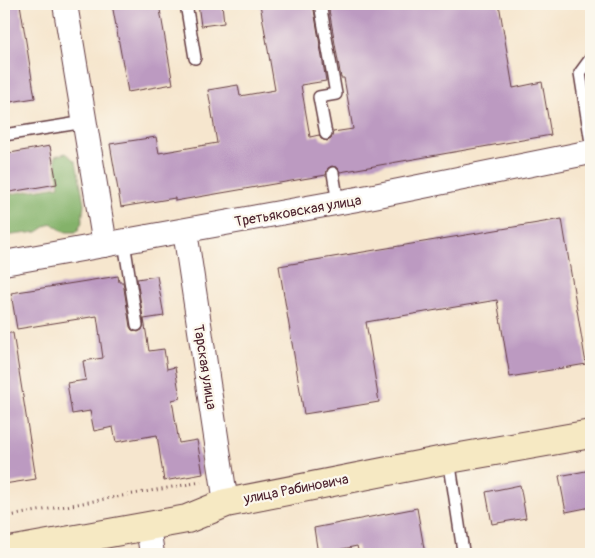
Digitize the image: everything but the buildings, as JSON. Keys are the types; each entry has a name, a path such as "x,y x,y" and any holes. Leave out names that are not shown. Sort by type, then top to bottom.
{"street":[{"path":"65,4 84,122 114,244"},
{"name":"Третьяковская улица","path":"4,263 338,203 591,152"},
{"name":"Тарская улица","path":"185,231 226,503"},
{"name":"улица Рабиновича","path":"4,552 96,545 148,527 187,519 226,503 449,459 591,434"},
{"path":"148,527 152,554"}],"lane":[{"path":"186,4 195,58"},
{"path":"320,4 336,94 319,97 326,134"},
{"path":"591,58 580,73 591,143"},
{"path":"4,135 84,122"},
{"path":"333,173 338,203"},
{"path":"114,244 138,325"},
{"path":"449,459 463,551 461,554"}],"path":[{"path":"4,517 202,482"}],"green space":[{"path":"66,153 76,162 84,204 82,222 77,232 64,232 51,223 37,232 4,236 4,195 59,186 55,156"}]}
